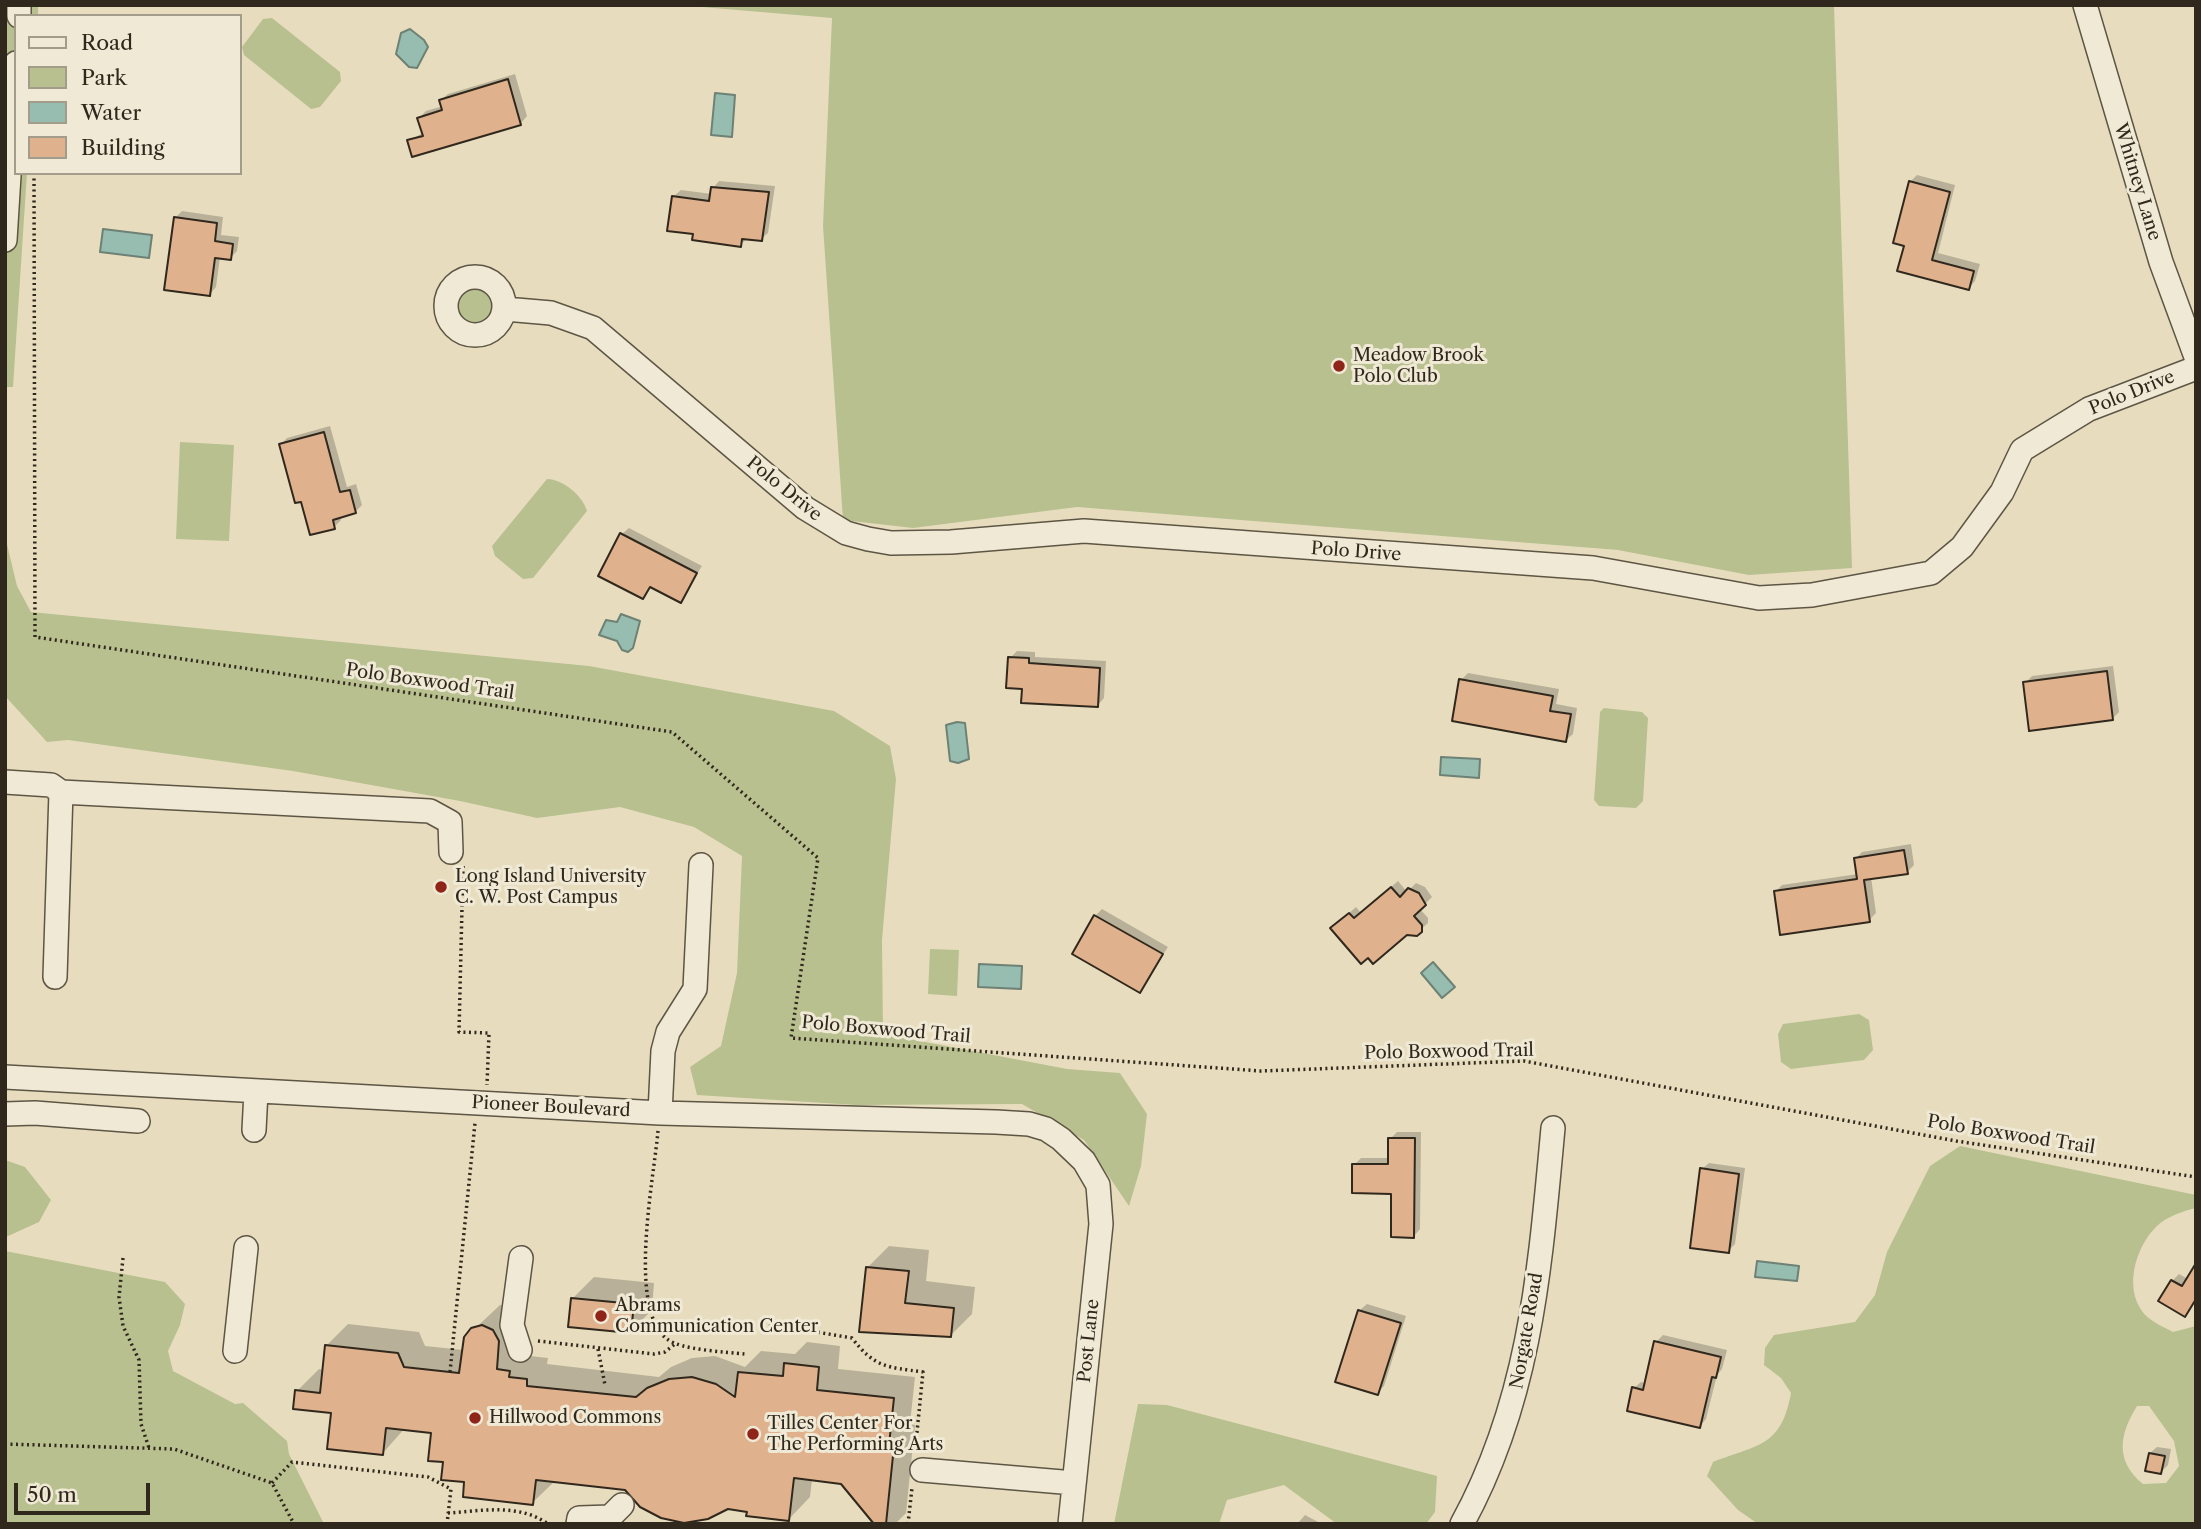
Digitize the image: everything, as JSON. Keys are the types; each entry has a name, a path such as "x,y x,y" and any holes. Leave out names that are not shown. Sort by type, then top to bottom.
{"street":[{"name":"Whitney Lane","path":"2085,5 2157,250 2196,357"},
{"path":"5,240 14,95"},
{"name":"Polo Drive","path":"505,309 551,313 593,328 805,508 846,533 868,539 891,542 951,542 1084,531 1593,568 1759,598 1812,595 1931,573 1962,547 1978,526 2001,492 2022,450 2089,408 2196,368"},
{"path":"5,782 51,785 61,792 430,811 450,822 451,852"},
{"path":"55,977 61,792"},
{"path":"660,1113 663,1051 668,1032 695,989 701,865"},
{"name":"Pioneer Boulevard","path":"5,1077 660,1113 1029,1124 1046,1129 1061,1139 1084,1161"},
{"path":"254,1130 256,1092"},
{"path":"5,1114 35,1113 138,1121"},
{"name":"Norgate Road","path":"1462,1524 1504,1434 1521,1374 1535,1301 1553,1128"},
{"name":"Post Lane","path":"1070,1524 1101,1224 1098,1185 1084,1161"},
{"path":"235,1351 246,1248"},
{"path":"521,1258 512,1325 528,1345"},
{"path":"916,1469 1074,1483"},
{"path":"578,1524 579,1518 610,1517 622,1505"}],"path":[{"name":"Polo Boxwood Trail","path":"34,175 35,637 672,732 818,858 792,1038 1261,1071 1524,1062 1956,1141 2196,1177"},
{"path":"660,1113 645,1256 645,1294 658,1329 675,1344 745,1354"},
{"path":"123,1258 119,1297 123,1326 139,1360 141,1424 149,1448"},
{"path":"769,1324 852,1338 866,1356 879,1366 923,1372 916,1469 908,1524"},
{"path":"528,1345 605,1346 654,1354 665,1352 675,1344"},
{"path":"598,1348 605,1385"},
{"path":"5,1444 174,1449 272,1483 294,1524"},
{"path":"272,1483 292,1462 428,1477 451,1489 447,1524"},
{"path":"448,1513 518,1510 537,1516 548,1524"}],"green space":[{"path":"5,5 38,5 38,14 14,14 14,175 27,175 13,387 5,387"},
{"name":"Meadow Brook Polo Club","path":"678,5 1834,5 1852,568 1749,575 1618,550 1077,507 913,528 843,520 823,226 832,18"},
{"path":"272,18 340,72 341,81 320,107 311,109 244,55 242,47 263,19"},
{"path":"476,280 486,282 494,288 500,296 500,316 494,324 486,330 476,332 466,330 458,324 452,316 450,306 452,296 458,288 466,282"},
{"path":"180,442 234,445 229,541 176,539"},
{"path":"547,479 572,489 587,511 533,578 523,579 495,556 492,546"},
{"path":"5,536 17,586 31,612 589,666 834,711 890,746 896,779 882,940 883,1034 1067,1069 1120,1073 1147,1114 1141,1166 1129,1206 1084,1140 1022,1104 856,1105 697,1095 690,1067 721,1046 737,973 742,856 694,827 620,807 537,818 460,801 293,771 68,740 47,742 5,696"},
{"path":"1604,708 1642,712 1648,718 1643,801 1636,808 1599,806 1594,800 1600,712"},
{"path":"930,949 959,950 957,996 928,994"},
{"path":"1859,1014 1869,1020 1873,1050 1864,1060 1791,1069 1781,1062 1778,1034 1783,1024"},
{"path":"1960,1146 2196,1195 2196,1208 2165,1220 2149,1235 2137,1259 2133,1285 2141,1309 2152,1321 2173,1332 2196,1326 2196,1524 1758,1524 1738,1510 1707,1476 1713,1462 1766,1441 1781,1424 1791,1393 1781,1378 1764,1365 1765,1348 1774,1335 1855,1322 1875,1295 1887,1252 1930,1166","holes":["2137,1406 2149,1406 2174,1441 2179,1466 2166,1483 2143,1484 2134,1475 2124,1457 2126,1427"]},
{"path":"5,1160 25,1167 51,1200 39,1222 6,1237 5,1251"},
{"path":"5,1251 165,1282 185,1304 180,1325 168,1351 173,1371 235,1404 243,1403 287,1441 289,1454 324,1524 5,1524"},
{"path":"1138,1404 1167,1405 1437,1476 1435,1512 1426,1524 1337,1524 1284,1485 1227,1500 1219,1524 1114,1524"}],"water":[{"path":"410,29 424,40 428,47 417,68 409,67 396,54 401,33"},
{"path":"715,93 735,95 732,137 711,135"},
{"path":"103,229 152,235 149,258 100,252"},
{"path":"621,614 640,621 633,648 628,652 622,650 617,641 599,635 606,620 617,622"},
{"path":"965,723 969,759 958,763 950,761 946,725"},
{"path":"1441,757 1480,759 1479,778 1440,775"},
{"path":"1433,962 1455,987 1442,998 1421,973"},
{"path":"979,964 1022,966 1021,989 978,987"},
{"path":"1757,1261 1799,1266 1797,1281 1755,1277"}],"building":[{"path":"508,79 521,125 412,157 407,140 423,136 417,118 442,110 439,100"},
{"path":"1909,181 1950,192 1932,260 1974,271 1969,290 1897,271 1904,246 1893,243"},
{"path":"711,187 769,192 762,241 742,239 741,247 692,240 693,234 667,231 672,196 709,201"},
{"path":"174,217 217,223 215,241 233,244 231,260 215,258 210,296 164,290"},
{"path":"324,432 340,492 350,490 356,513 333,520 335,529 310,535 301,502 295,503 279,444"},
{"path":"620,533 697,573 681,603 650,587 643,599 598,576"},
{"path":"1008,657 1029,658 1029,663 1100,668 1098,707 1021,703 1022,689 1006,688"},
{"path":"2107,671 2113,720 2029,731 2023,682"},
{"path":"1459,679 1553,696 1550,711 1571,714 1566,742 1452,721"},
{"path":"1904,850 1908,874 1864,880 1870,922 1780,935 1774,891 1857,879 1854,858"},
{"path":"1391,887 1400,897 1408,888 1419,893 1426,905 1414,916 1422,925 1422,932 1417,936 1407,935 1373,964 1368,958 1361,964 1330,928 1349,913 1354,918"},
{"path":"1094,915 1163,954 1140,993 1072,954"},
{"path":"1388,1138 1415,1138 1414,1238 1391,1237 1391,1194 1352,1193 1352,1164 1388,1164"},
{"path":"1700,1168 1739,1174 1729,1253 1690,1248"},
{"path":"2196,1263 2196,1299 2185,1317 2158,1301 2171,1280 2182,1286"},
{"path":"866,1267 909,1271 905,1303 954,1308 951,1337 859,1332"},
{"name":"Abrams Communication Center","path":"571,1298 634,1304 631,1333 568,1327"},
{"path":"1358,1310 1401,1323 1378,1395 1335,1382"},
{"path":"482,1325 493,1330 499,1341 497,1369 510,1371 509,1377 527,1379 527,1386 636,1397 647,1388 669,1379 692,1377 716,1384 735,1397 738,1372 783,1376 784,1363 819,1367 817,1390 894,1398 889,1445 894,1446 886,1524 874,1524 841,1484 794,1478 789,1521 746,1516 747,1512 728,1509 708,1519 684,1523 661,1518 640,1507 625,1490 536,1480 533,1505 463,1497 464,1482 441,1480 443,1462 428,1461 431,1433 386,1428 383,1455 327,1449 331,1413 293,1409 295,1390 320,1393 325,1345 398,1353 404,1367 459,1373 464,1337 471,1328"},
{"path":"1654,1341 1721,1357 1716,1378 1712,1377 1700,1428 1627,1411 1632,1387 1643,1390"},
{"path":"2149,1453 2165,1456 2161,1474 2145,1471"}],"place":[{"name":"Meadow Brook Polo Club","path":"1339,366"},
{"name":"Long Island University C. W. Post Campus","path":"441,887"},
{"name":"Abrams Communication Center","path":"601,1316"},
{"name":"Hillwood Commons","path":"475,1418"},
{"name":"Tilles Center For The Performing Arts","path":"753,1434"}]}
